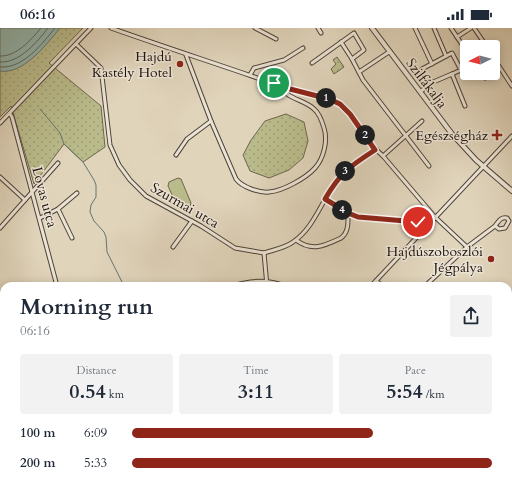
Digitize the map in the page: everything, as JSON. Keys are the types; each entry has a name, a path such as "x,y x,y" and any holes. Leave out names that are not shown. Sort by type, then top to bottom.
{"street":[{"path":"0,123 91,28"},
{"path":"111,28 186,55 290,89 329,99 340,104 350,114 375,150 383,156 435,217 467,247"},
{"path":"255,28 276,39"},
{"path":"318,28 321,33"},
{"name":"Szilfákalja","path":"372,28 452,134 483,166 512,191"},
{"path":"415,28 432,64"},
{"path":"434,28 446,56"},
{"path":"451,28 460,42"},
{"path":"457,37 471,28"},
{"path":"474,28 482,40"},
{"path":"312,63 354,34 364,50 352,59"},
{"path":"341,42 363,80 429,166"},
{"name":"Szurmai utca","path":"76,44 101,68 110,145 119,165 130,180 146,196 192,221 235,248 264,253"},
{"path":"250,75 254,68 284,60 303,48"},
{"path":"359,72 389,52"},
{"path":"420,92 431,83 461,70 452,53 422,69"},
{"path":"186,55 211,121 239,183 251,188 269,192 294,183 315,168 319,162 326,139 324,128 318,113 314,108 287,94 290,89"},
{"path":"500,67 512,86"},
{"path":"452,74 465,106"},
{"name":"Lovas utca","path":"10,114 57,282"},
{"path":"176,155 187,139 211,121"},
{"path":"383,156 406,137 422,121"},
{"path":"376,281 512,136"},
{"path":"266,281 264,253 296,240 312,222 334,183 357,161 375,150"},
{"path":"0,228 58,162"},
{"path":"0,176 25,200"},
{"path":"40,218 58,209 77,193"},
{"path":"325,199 348,213 364,218 418,222"},
{"path":"58,209 72,238"},
{"path":"296,240 307,247 314,247 341,238 347,230 348,213"},
{"path":"429,282 467,247 495,226 500,218 507,218 509,221 503,229 499,229 495,226"},
{"path":"173,247 192,221"},
{"path":"249,282 270,282"}],"green space":[{"path":"0,28 83,28 49,63 101,106 105,147 83,162 64,144 34,184 11,106 0,117"},
{"path":"337,57 344,67 334,74 331,69 336,64 333,60"},
{"path":"286,114 304,122 308,141 303,158 289,170 269,178 250,171 243,155 251,140 265,121"},
{"path":"178,178 181,179 191,203 190,206 181,209 178,208 168,186 169,182"}],"water":[{"path":"0,28 60,28 41,50 26,63 9,71 0,71"}],"waterway":[{"path":"40,109 60,133 64,144 83,162 94,180 96,185 96,197 91,205 90,212 94,221 104,232 106,237 107,252 122,282"}],"place":[{"name":"Hajdú Kastély Hotel","path":"180,64"},
{"name":"Egészségház","path":"497,135"},
{"name":"Hajdúszoboszlói Jégpálya","path":"491,259"}],"route":[{"path":"274,83 290,89 329,99 340,104 350,114 375,150 351,166 334,183 325,199 348,213 358,217 418,222"}]}
